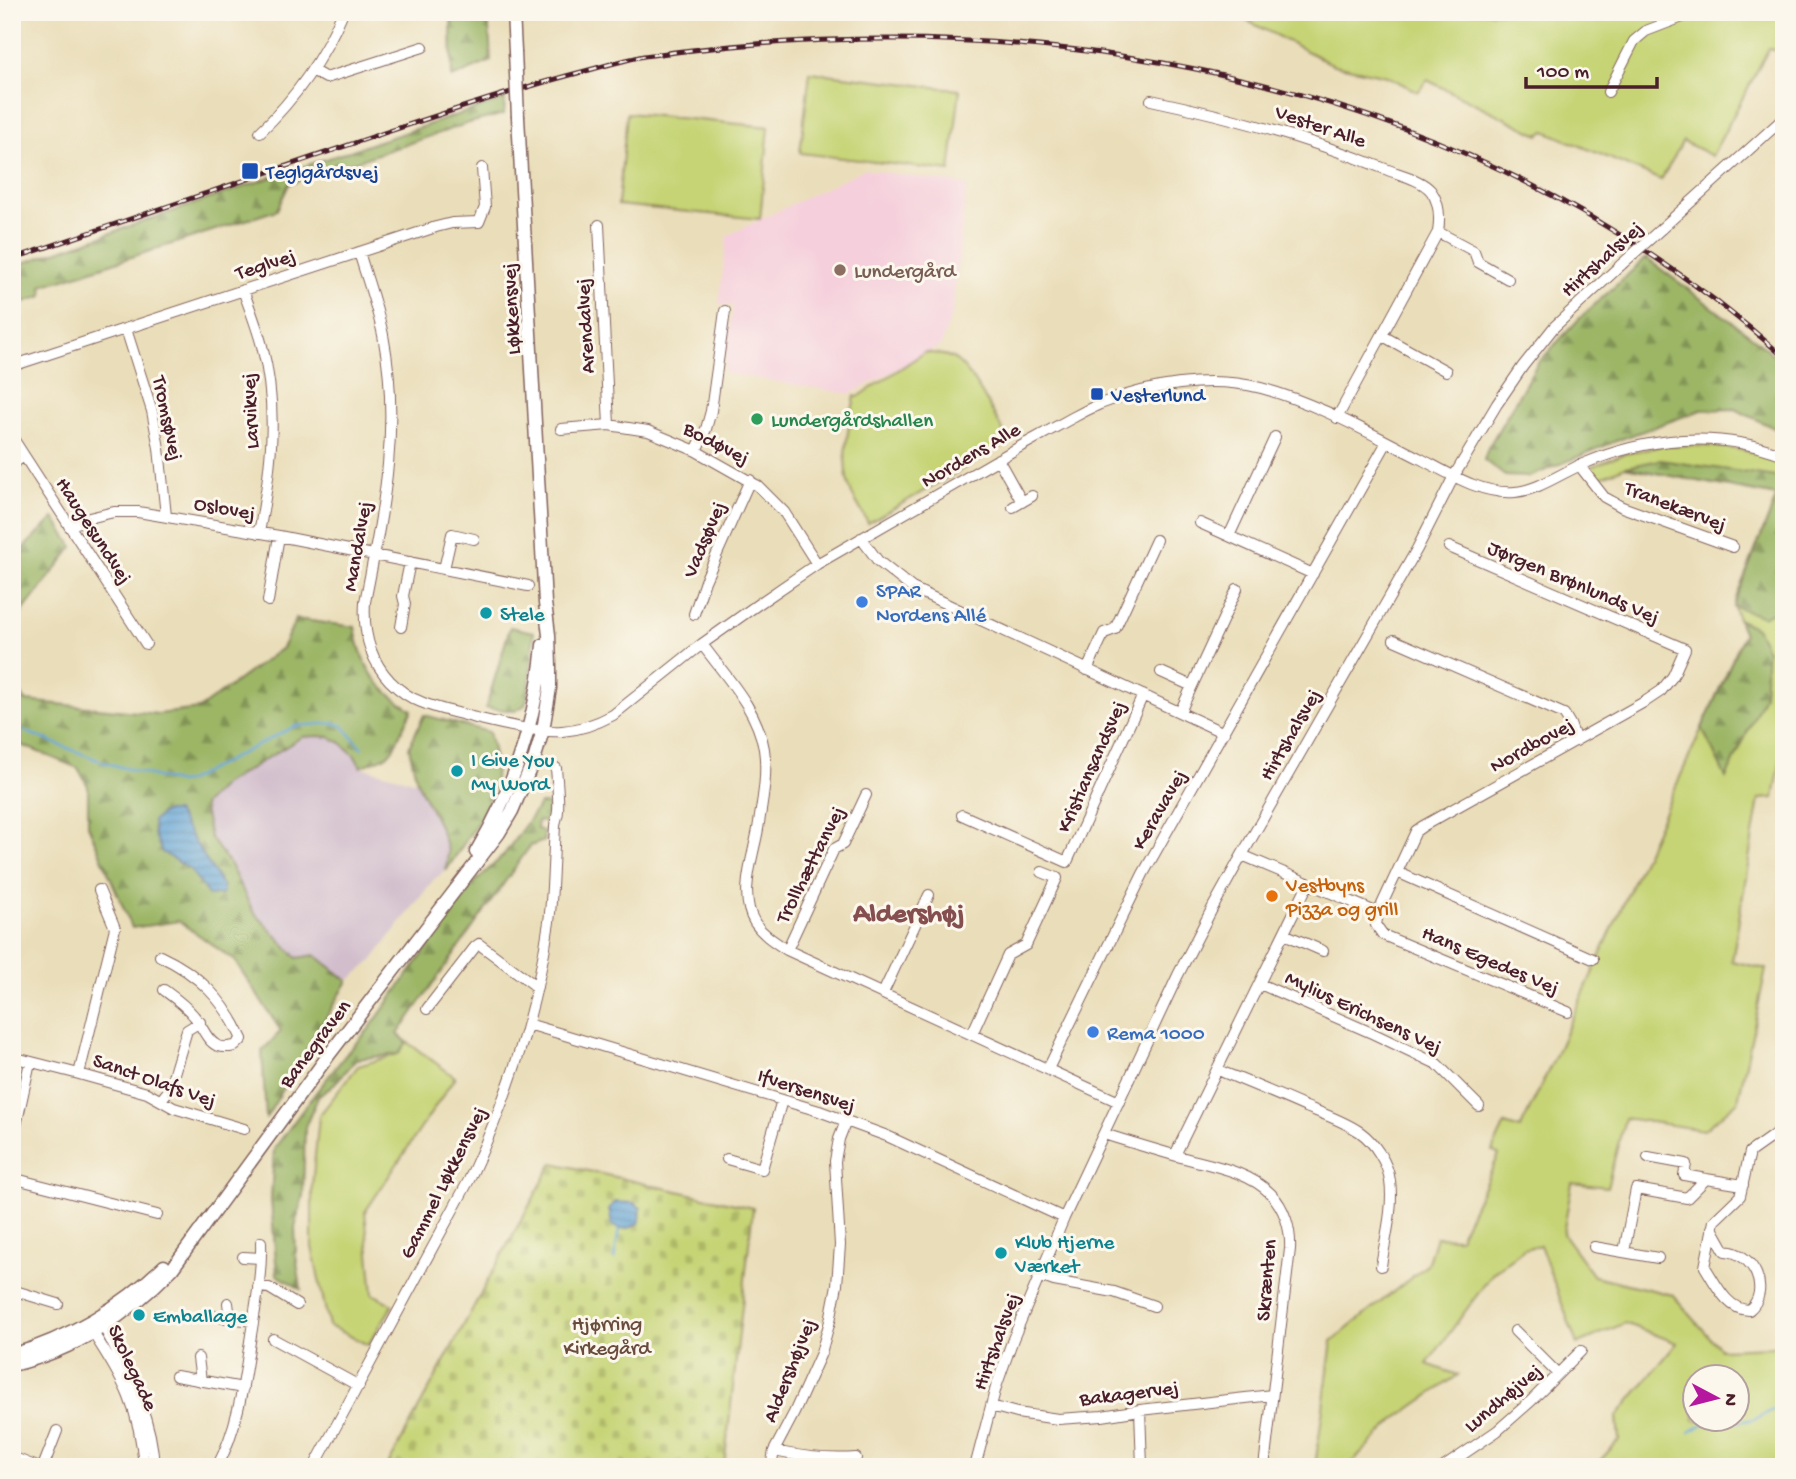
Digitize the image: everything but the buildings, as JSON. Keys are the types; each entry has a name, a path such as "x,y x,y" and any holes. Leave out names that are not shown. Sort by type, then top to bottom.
{"main road":[{"name":"Løkkensvej","path":"513,12 545,603 549,635 550,688 543,730"},
{"name":"Løkkensvej","path":"530,728 541,666 545,603"},
{"name":"Banegraven","path":"450,895 499,811 530,728"},
{"name":"Banegraven","path":"12,1365 49,1354 126,1312 173,1269 328,1056 505,822 522,788 543,730"},
{"name":"Banegraven","path":"12,1355 96,1327"}],"street":[{"path":"260,132 284,109 312,70 343,12"},
{"path":"1608,92 1634,41 1646,31 1689,12"},
{"path":"312,70 326,78 423,47"},
{"name":"Vester Alle","path":"1151,100 1261,125 1345,153 1416,181 1430,190 1437,203 1440,218 1438,232"},
{"name":"Hirtshalsvej","path":"975,1467 1013,1339 1064,1217 1178,975 1242,855 1497,404 1554,327 1784,118"},
{"name":"Teglvej","path":"12,366 436,227 452,223 479,222 485,207 482,168"},
{"name":"Arendalvej","path":"598,225 609,425"},
{"path":"1337,418 1438,232 1474,251 1478,262 1508,279"},
{"name":"Mandalvej","path":"359,252 383,334 390,397 389,461 365,602 366,637 372,653 391,682 420,702 492,722 543,730"},
{"name":"Larvikvej","path":"243,290 262,345 272,410 269,475 260,533"},
{"path":"696,451 711,411 725,311"},
{"name":"Tromsøvej","path":"126,329 152,411 166,516"},
{"path":"1382,336 1446,371"},
{"name":"Nordens Alle","path":"543,730 563,731 602,721 613,715 702,644 817,564 998,459 1100,404 1156,387 1187,383 1259,388 1298,400 1454,476 1501,492 1529,489 1579,465 1649,443 1705,439 1743,444 1784,455"},
{"name":"Bodøvej","path":"561,429 609,425 648,430 696,451 758,486 784,512 817,564"},
{"name":"Haugesundvej","path":"12,437 146,644"},
{"path":"1229,536 1275,437"},
{"name":"Keravavej","path":"1048,1069 1143,874 1387,442"},
{"path":"12,464 23,456"},
{"path":"998,459 1022,502"},
{"name":"Tranekærvej","path":"1579,465 1604,497 1622,507 1733,547"},
{"name":"Vadsøvej","path":"694,614 705,581 750,480"},
{"name":"Oslovej","path":"69,526 114,512 138,512 279,536 528,586"},
{"path":"1200,523 1313,574"},
{"path":"444,569 452,534 474,539"},
{"path":"268,601 279,536"},
{"name":"Kristiansandsvej","path":"861,538 878,561 912,588 1224,733"},
{"path":"1087,670 1104,633 1115,629 1156,540"},
{"name":"Jørgen Brønlunds Vej","path":"1448,547 1685,649"},
{"path":"401,627 405,604 403,596 410,562"},
{"path":"1180,712 1237,589"},
{"path":"1394,640 1564,714 1576,741"},
{"name":"Trollhættanvej","path":"702,644 746,703 753,715 764,750 765,775 747,884 747,901 753,920 765,936 787,950 1119,1102"},
{"name":"Nordbovej","path":"1378,914 1416,831 1661,691 1673,676 1685,649"},
{"path":"1161,672 1192,686"},
{"name":"Kristiansandsvej","path":"962,815 1067,862 1143,695"},
{"name":"Gammel Løkkensvej","path":"314,1467 470,1180 503,1101 528,1024 549,919 554,875 555,823 558,813 556,768"},
{"name":"Trollhættanvej","path":"787,950 834,849 843,844 866,795"},
{"path":"1242,855 1378,914"},
{"path":"972,1034 1008,955 1026,945 1056,878 1042,872"},
{"path":"1397,872 1594,959"},
{"path":"1175,1156 1308,884"},
{"path":"79,1073 116,928 99,890"},
{"path":"883,993 929,895"},
{"name":"Hans Egedes Vej","path":"1378,914 1376,925 1383,935 1568,1013"},
{"path":"1284,934 1322,951"},
{"path":"427,1009 479,944 537,987"},
{"path":"160,956 186,970 210,989 234,1021 241,1041 235,1046 218,1046 209,1039 200,1022 181,1002 164,990"},
{"name":"Mylius Erichsens Vej","path":"1260,984 1437,1064 1479,1106"},
{"path":"161,1100 169,1090 187,1030 200,1022"},
{"name":"Ifversensvej","path":"528,1024 846,1121 887,1136 1064,1217"},
{"name":"Sanct Olafs Vej","path":"12,1057 148,1093 174,1108 243,1129"},
{"path":"12,1144 30,1062"},
{"path":"1218,1070 1328,1116 1361,1133 1378,1152 1390,1179 1390,1208 1381,1266"},
{"path":"727,1158 762,1169 782,1100"},
{"name":"Aldershøjvej","path":"771,1467 774,1451 821,1353 830,1321 837,1286 840,1245 835,1161 846,1121"},
{"path":"1712,1228 1725,1251 1739,1253 1760,1280 1756,1304 1749,1310 1740,1310 1733,1306 1704,1267 1712,1228 1714,1221 1740,1196 1750,1152 1784,1128"},
{"name":"Skrænten","path":"1104,1134 1231,1171 1253,1181 1272,1195 1283,1212 1290,1232 1290,1249 1264,1467"},
{"path":"1648,1157 1686,1164 1684,1175 1743,1185"},
{"path":"12,1178 158,1215"},
{"path":"1624,1252 1636,1189 1686,1198 1706,1179"},
{"path":"217,1467 232,1435 239,1411 258,1287 261,1242"},
{"path":"1594,1247 1658,1258"},
{"path":"243,1257 261,1258"},
{"path":"1040,1276 1114,1292 1154,1306"},
{"path":"258,1287 268,1288 297,1305"},
{"path":"12,1290 58,1304"},
{"path":"228,1303 230,1318"},
{"path":"211,1316 253,1321"},
{"name":"Skolegade","path":"96,1327 119,1372 139,1423 144,1467"},
{"name":"Skolegade","path":"96,1327 132,1382 141,1403 152,1443 155,1467"},
{"path":"1515,1331 1558,1374"},
{"path":"273,1339 359,1386"},
{"name":"Lundhøjvej","path":"1444,1467 1497,1431 1581,1351"},
{"path":"198,1358 201,1381"},
{"path":"176,1376 243,1388"},
{"name":"Bakagervej","path":"991,1406 1058,1419 1272,1395"},
{"path":"1140,1410 1142,1467"},
{"path":"43,1467 57,1431"},
{"path":"774,1451 832,1460 856,1458"},
{"path":"12,1457 37,1467"}],"shaded area":[{"name":"Lundergård","path":"864,169 967,185 952,313 941,345 850,394 724,373 733,306 719,304 727,236"},
{"path":"318,736 340,742 354,755 361,767 417,782 448,851 446,871 434,879 371,962 348,981 315,955 297,958 253,911 229,863 210,837 202,805 223,785 302,737"}],"green space":[{"path":"451,12 488,12 491,61 452,78"},
{"path":"1230,12 1784,12 1784,54 1769,48 1712,156 1683,141 1661,180 1545,131 1539,135 1427,80 1418,92 1387,76 1334,65"},
{"path":"810,72 960,90 950,171 800,153"},
{"path":"505,99 504,114 469,123 289,184 277,210 42,286 43,296 12,306 12,267"},
{"path":"627,113 769,127 760,219 618,205"},
{"path":"1646,258 1755,339 1784,364 1784,433 1735,409 1701,410 1529,477 1505,476 1484,460 1488,448 1537,364 1580,318"},
{"path":"925,352 950,357 964,367 1009,442 868,523 852,494 846,470 846,445 855,396 858,397"},
{"path":"1666,445 1741,450 1784,461 1784,742 1774,798 1759,799 1732,961 1766,969 1738,1101 1704,1130 1625,1118 1607,1187 1572,1183 1563,1234 1594,1276 1673,1295 1720,1349 1772,1347 1784,1342 1784,1467 1594,1467 1619,1440 1617,1416 1677,1343 1625,1323 1577,1344 1540,1245 1524,1249 1493,1273 1427,1364 1458,1375 1394,1420 1348,1467 1315,1467 1332,1341 1427,1265 1436,1237 1459,1238 1499,1155 1492,1151 1505,1124 1520,1129 1553,1061 1744,634 1733,606 1777,496 1625,467 1596,479 1588,468 1624,454"},
{"path":"1660,460 1784,478 1782,606 1763,617 1733,606 1777,496 1625,467"},
{"path":"54,518 73,547 12,625 12,559"},
{"path":"296,619 355,627 362,654 373,676 389,694 412,710 387,756 361,767 354,755 340,742 329,737 302,737 223,785 203,805 210,837 229,863 253,911 297,958 315,955 348,981 266,1118 262,1051 281,1031 235,961 179,921 132,928 88,825 88,786 78,768 12,739 12,679 26,701 158,714 199,709 282,648"},
{"path":"1738,619 1756,628 1767,650 1764,696 1726,778 1702,728 1744,634"},
{"path":"510,627 534,632 529,690 525,705 515,711 486,708"},
{"path":"424,715 489,732 494,758 495,778 491,794 480,817 446,871 448,851 417,782 409,747"},
{"path":"540,804 546,804 554,814 550,822 538,821 537,829 543,831 544,841 530,846 398,1034 407,1042 398,1054 357,1059 318,1097 305,1127 303,1195 295,1228 301,1289 277,1275 271,1200 274,1149 348,1052 369,1029 475,882 503,856"},
{"path":"407,1042 455,1077 365,1212 373,1294 393,1305 368,1345 329,1326 312,1247 312,1186 319,1116 358,1066 398,1054"},
{"name":"Hjørring Kirkegård","path":"553,1163 753,1208 724,1467 387,1467"}],"water":[{"path":"164,812 176,812 223,887 223,894 209,896 190,869 162,852 154,834 153,821"},
{"path":"615,1202 634,1203 641,1208 640,1222 626,1229 612,1225 609,1209"}],"waterway":[{"path":"14,727 103,762 179,783 186,782 295,726 334,723 343,726 362,748"},
{"path":"614,1259 619,1230"},
{"path":"1750,1420 1784,1404"}],"railway":[{"path":"12,259 453,110 630,59 798,41 951,40 1102,53 1250,81 1393,125 1531,185 1662,262 1784,357"}],"place":[{"name":"Teglgårdsvej","path":"250,171"},
{"name":"Lundergård","path":"840,270"},
{"name":"Vesterlund","path":"1097,394"},
{"name":"Lundergårdshallen","path":"757,419"},
{"name":"SPAR Nordens Allé","path":"862,602"},
{"name":"Stele","path":"486,613"},
{"name":"I Give You My Word","path":"457,771"},
{"name":"Vestbyns Pizza og grill","path":"1272,896"},
{"name":"Rema 1000","path":"1093,1032"},
{"name":"Klub Hjerne Værket","path":"1001,1253"},
{"name":"Emballage","path":"139,1315"}],"district":[{"name":"Aldershøj","path":"909,911"}]}
